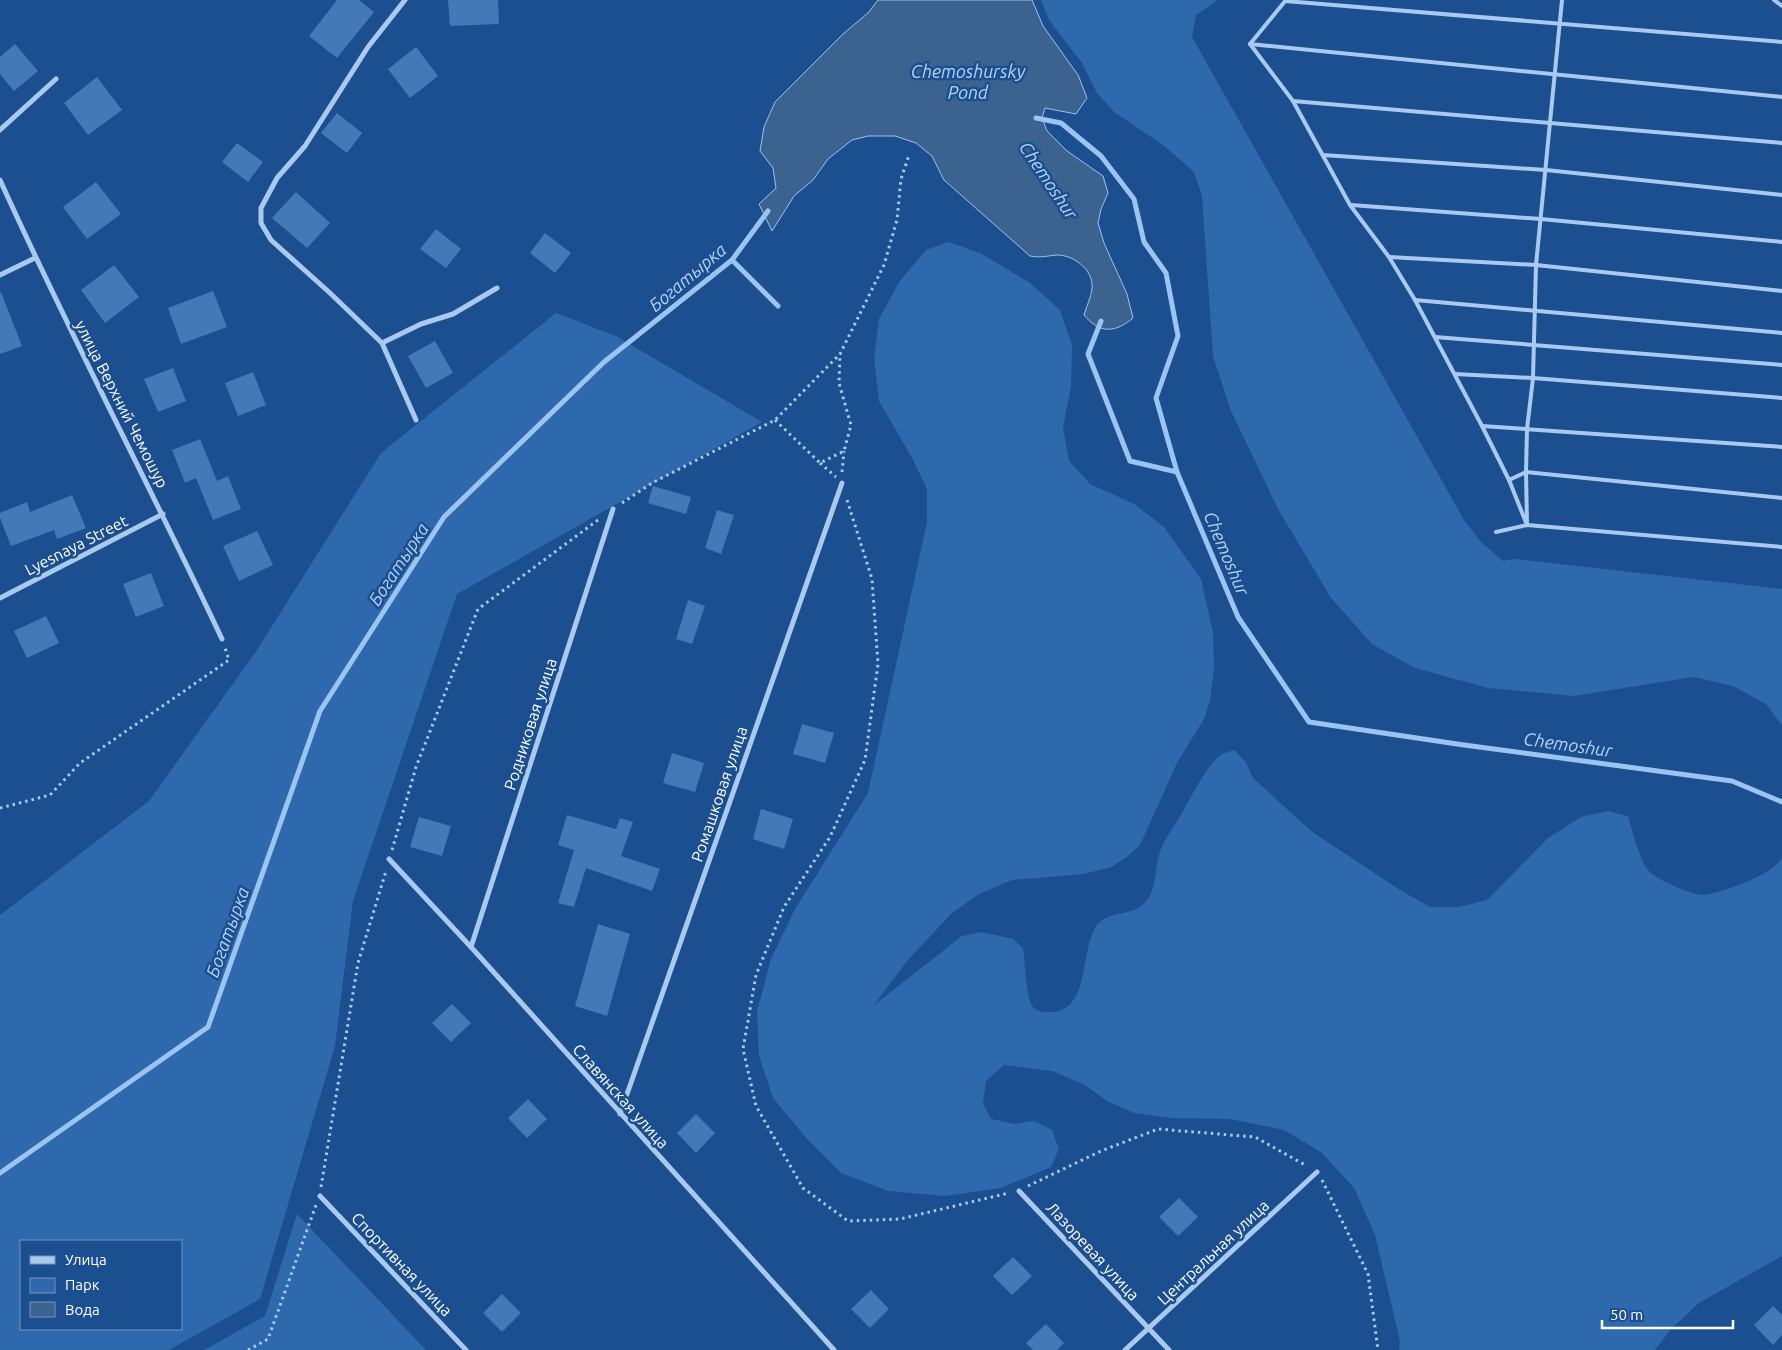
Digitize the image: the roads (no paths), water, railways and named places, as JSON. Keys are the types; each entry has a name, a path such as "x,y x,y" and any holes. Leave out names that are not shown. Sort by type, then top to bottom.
{"street":[{"path":"405,0 368,47 305,146 277,178 261,208 261,223 271,240 382,343 416,420"},
{"path":"0,130 56,79"},
{"name":"улица Верхний Чемошур","path":"0,180 35,258 163,514 222,639"},
{"path":"0,275 35,258"},
{"path":"382,343 421,324 453,314 496,288"},
{"name":"Ромашковая улица","path":"620,1114 842,483"},
{"name":"Родниковая улица","path":"471,947 613,509"},
{"name":"Lyesnaya Street","path":"0,598 163,514"},
{"name":"Славянская улица","path":"389,859 471,947 834,1350"},
{"name":"Центральная улица","path":"1125,1350 1317,1172"},
{"name":"Лазоревая улица","path":"1019,1191 1168,1350"},
{"name":"Спортивная улица","path":"320,1196 466,1350"}],"lane":[{"path":"1250,44 1286,0 1782,42"},
{"path":"1527,525 1527,428 1533,378 1536,265 1562,0"},
{"path":"1774,0 1782,6"},
{"path":"1250,44 1782,97"},
{"path":"1250,44 1292,101 1350,205 1389,257 1415,300 1509,480 1527,525"},
{"path":"1292,101 1782,143"},
{"path":"1323,156 1546,170 1782,194"},
{"path":"1350,205 1782,242"},
{"path":"1389,257 1536,265 1782,291"},
{"path":"1415,300 1782,333"},
{"path":"1435,337 1782,365"},
{"path":"1455,374 1533,378 1782,398"},
{"path":"1482,426 1782,447"},
{"path":"1509,480 1526,472 1782,498"},
{"path":"1496,532 1527,525 1782,547"}],"water":[{"name":"Chemoshursky Pond","path":"878,0 1032,0 1043,26 1078,75 1087,98 1076,114 1045,108 1042,118 1047,131 1067,151 1103,176 1108,193 1101,209 1098,223 1104,243 1127,294 1133,318 1114,329 1096,326 1084,315 1092,289 1092,282 1082,265 1063,256 1030,256 944,180 932,156 916,143 895,136 868,136 852,140 828,159 813,180 794,196 772,231 759,204 776,188 773,168 760,151 764,127 775,102 843,34 868,13"}],"waterway":[{"path":"1036,118 1061,123 1101,156 1134,199 1144,242 1166,273 1178,336 1156,398 1177,472"},
{"name":"Богатырка","path":"0,1173 208,1027 320,711 444,517 604,362 732,260 768,211"},
{"path":"732,260 778,306"},
{"name":"Chemoshur","path":"1101,321 1088,354 1130,461 1177,472 1238,617 1309,722 1732,781 1782,802"}]}
